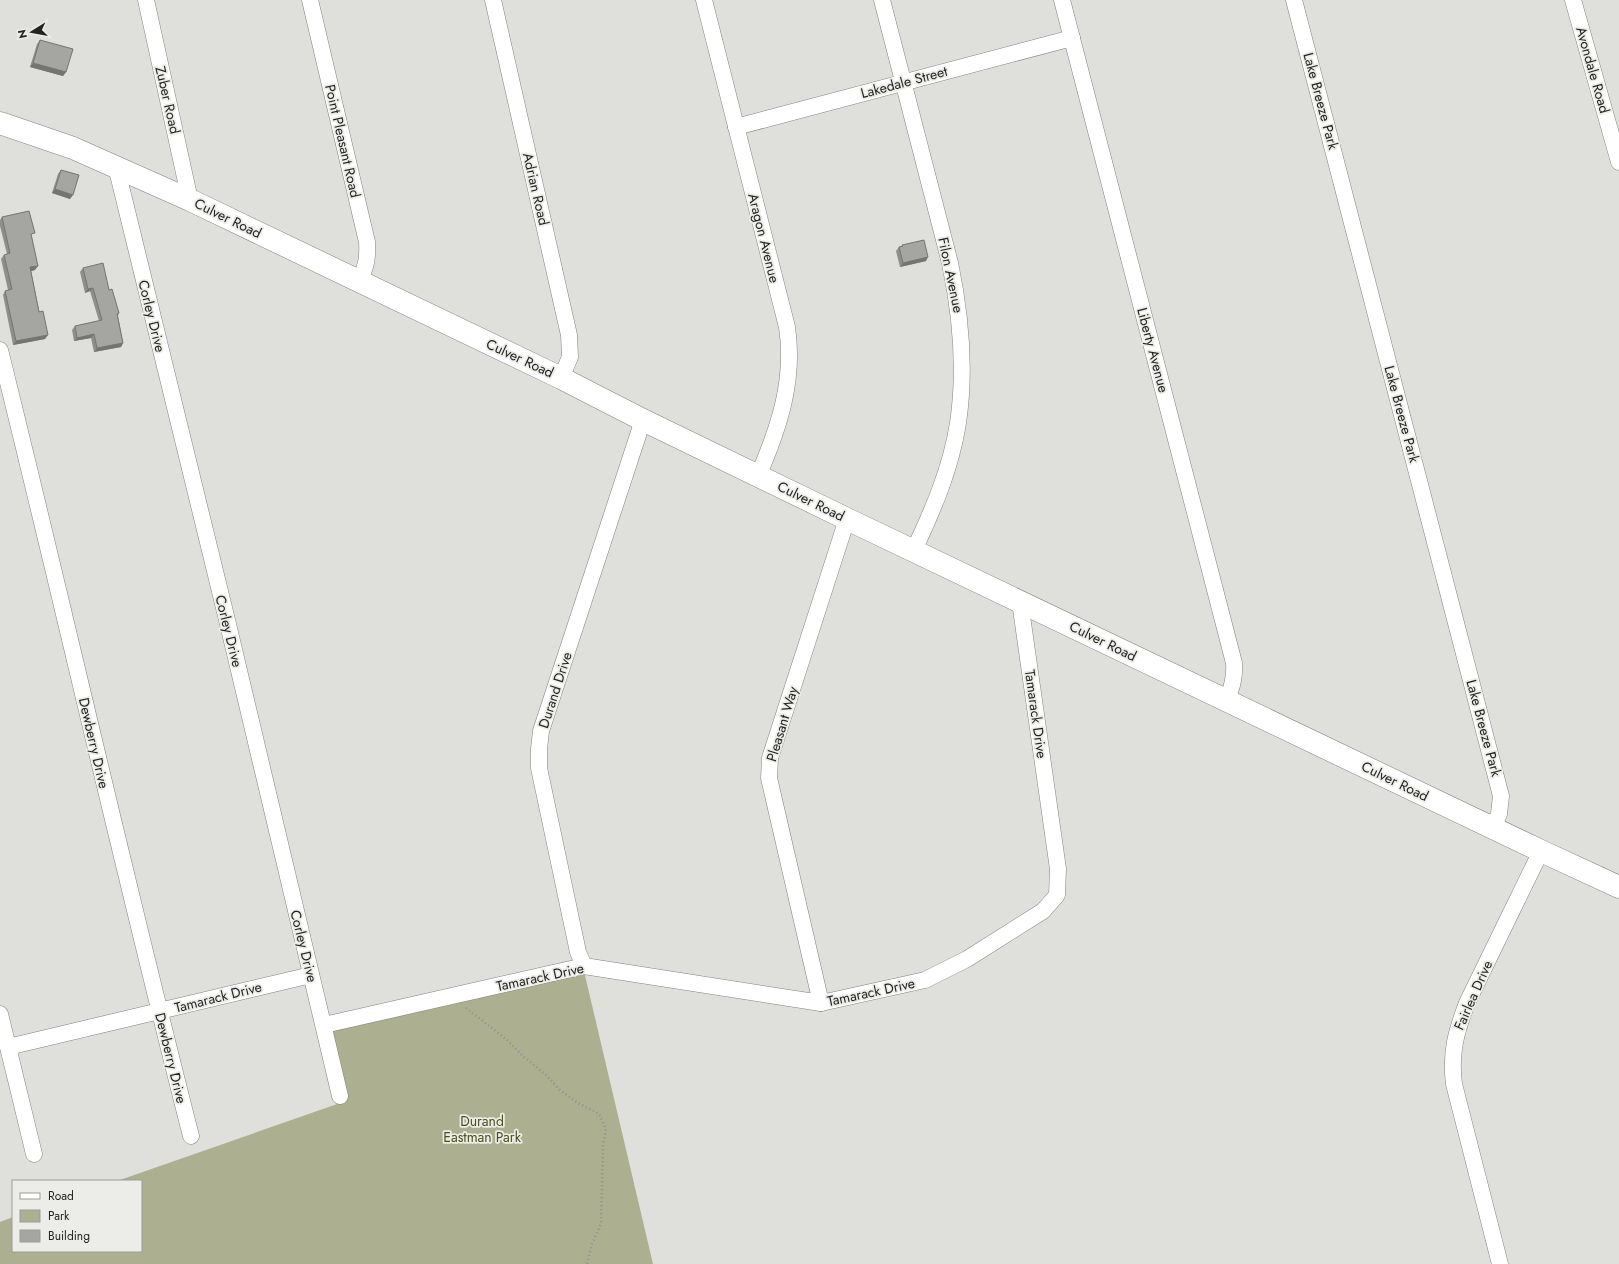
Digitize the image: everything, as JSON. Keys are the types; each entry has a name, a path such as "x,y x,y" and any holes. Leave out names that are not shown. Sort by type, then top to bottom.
{"main road":[{"name":"Culver Road","path":"0,123 73,148 190,200 561,378 643,420 847,519 1619,887"}],"street":[{"name":"Zuber Road","path":"146,0 190,200"},
{"name":"Point Pleasant Road","path":"310,0 367,242 368,256 365,268 359,281"},
{"name":"Adrian Road","path":"493,0 569,335 570,357 561,378"},
{"name":"Aragon Avenue","path":"704,0 790,343 790,360 785,398 779,422 758,476"},
{"name":"Filon Avenue","path":"882,0 950,263 961,329 963,362 962,395 958,425 952,452 932,513 914,550"},
{"name":"Liberty Avenue","path":"1062,0 1234,663 1235,674 1227,700"},
{"name":"Lake Breeze Park","path":"1294,0 1501,796 1499,814 1493,828"},
{"name":"Avondale Road","path":"1573,0 1619,162"},
{"name":"Lakedale Street","path":"736,127 1072,38"},
{"name":"Corley Drive","path":"116,166 225,612 340,1096"},
{"name":"Dewberry Drive","path":"0,350 159,1011 191,1136"},
{"name":"Durand Drive","path":"584,966 578,952 539,768 539,749 541,731 643,420"},
{"name":"Pleasant Way","path":"821,1003 769,778 769,768 770,758 847,519"},
{"name":"Tamarack Drive","path":"324,1024 584,966 821,1003 925,980 967,960 1043,911 1057,894 1058,869 1020,602"},
{"name":"Fairlea Drive","path":"1500,1264 1454,1084 1453,1050 1457,1028 1467,1003 1541,851"},
{"name":"Tamarack Drive","path":"8,1047 311,975"},
{"path":"0,1014 34,1154"}],"path":[{"path":"450,997 506,1039 524,1057 545,1074 560,1090 578,1103 599,1114 606,1129 603,1145 601,1224 592,1244 587,1264"}],"green space":[{"name":"Durand Eastman Park","path":"583,967 653,1264 0,1264 0,1222 12,1217 12,1252 142,1252 142,1180 120,1180 343,1102 327,1025"}],"building":[{"path":"40,40 73,49 66,72 33,63"},
{"path":"61,170 79,175 73,195 55,189"},
{"path":"29,211 35,233 31,234 38,266 30,267 39,312 43,311 48,335 16,341 5,291 12,289 4,255 10,253 2,217"},
{"path":"924,240 928,257 903,263 899,247"},
{"path":"103,263 109,290 112,289 119,313 117,314 123,343 97,348 94,334 77,338 75,326 102,320 93,288 88,289 83,268"}]}
